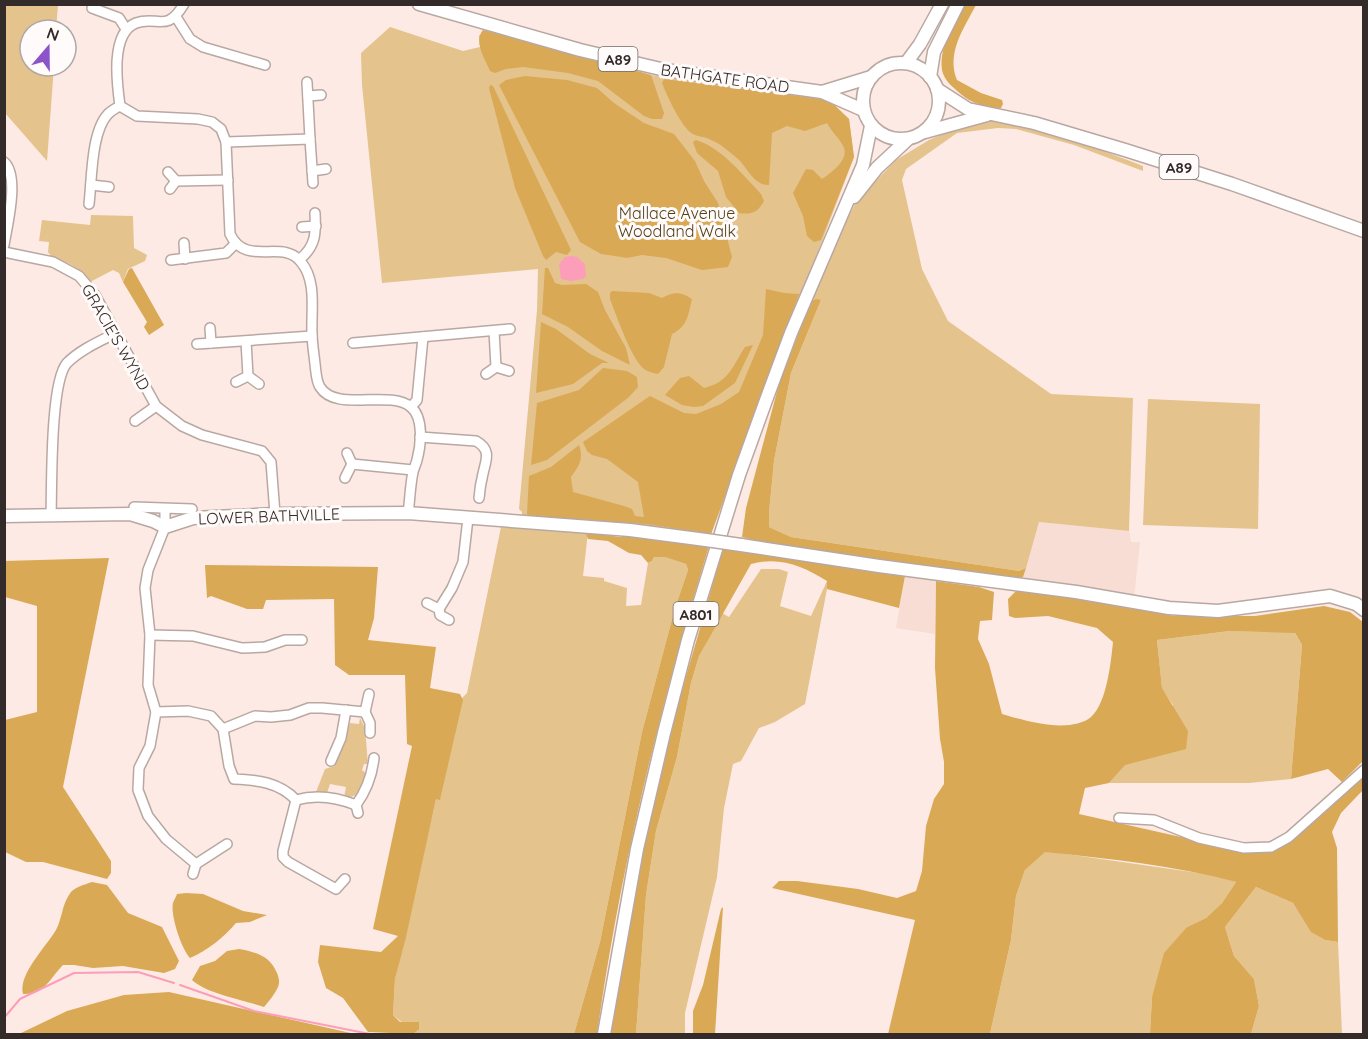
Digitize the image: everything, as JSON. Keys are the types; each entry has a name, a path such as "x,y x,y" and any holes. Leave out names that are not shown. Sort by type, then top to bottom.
{"main road":[{"name":"BATHGATE ROAD","path":"419,4 580,50 665,70 822,92 863,110"},
{"path":"906,63 920,44 942,4"},
{"path":"930,77 934,52 958,4"},
{"name":"A89","path":"871,77 878,70 890,64 906,63 919,67 930,77 937,89 968,109 1034,123 1137,153 1364,231"},
{"name":"BATHGATE ROAD","path":"822,92 871,77"},
{"path":"871,77 862,96 863,110 871,126 887,138 909,139"},
{"path":"925,132 938,113 937,89"},
{"name":"A89","path":"909,139 925,132 991,114"},
{"name":"A801","path":"604,1035 637,849 688,640 739,475 791,333 863,165 871,126"},
{"name":"A801","path":"843,209 877,168 909,139"},
{"name":"LOWER BATHVILLE","path":"165,527 193,518 275,514 408,513 630,530 1077,592 1169,608 1218,610 1330,596 1356,604 1364,610"},
{"path":"4,516 130,514 153,520 165,527"}],"street":[{"path":"120,106 117,84 118,44 126,29 137,22 163,22 176,17 184,4"},
{"path":"92,8 118,18 126,29"},
{"path":"176,17 190,39 203,47 266,65"},
{"path":"248,73 251,61"},
{"path":"308,82 313,183"},
{"path":"308,96 321,95"},
{"path":"120,106 137,116 198,119 212,122 221,129 226,142 230,234 235,244 250,252 287,252 300,259 307,269 311,281 312,336 316,375 321,388 332,396 345,400 395,400 411,407 418,419 420,437 408,513"},
{"path":"89,204 100,127 108,113 120,106"},
{"path":"226,142 310,139"},
{"path":"4,162 9,166 13,182 4,245"},
{"path":"312,171 327,169"},
{"path":"168,172 173,185 228,180"},
{"path":"91,185 109,187"},
{"path":"300,259 309,251 315,240 315,213"},
{"path":"302,227 316,226"},
{"path":"184,243 186,259"},
{"path":"171,260 226,254 235,244"},
{"name":"GRACIE'S WYND","path":"4,252 53,262 79,276 95,295 114,334 156,406 175,422 202,435 262,451 271,462 275,514"},
{"path":"210,328 211,343"},
{"path":"353,343 510,329"},
{"path":"494,331 496,367"},
{"path":"51,516 58,382 65,365 78,353 114,334"},
{"path":"197,344 312,336"},
{"path":"411,407 417,400 423,337"},
{"path":"246,340 248,376"},
{"path":"496,367 509,371"},
{"path":"486,374 496,367"},
{"path":"236,382 248,376"},
{"path":"248,376 259,384"},
{"name":"GRACIE'S WYND","path":"135,420 156,406"},
{"path":"420,437 476,441 483,445 488,453 480,498"},
{"path":"346,453 352,464"},
{"path":"352,464 413,470"},
{"path":"345,478 352,464"},
{"path":"134,507 192,509"},
{"path":"165,509 165,527 148,570 146,588 150,636 148,685 156,712 150,746 140,768 138,790 148,816 195,869 227,844"},
{"path":"449,620 440,615 439,609 452,588 463,562 468,518"},
{"path":"426,603 439,609"},
{"path":"150,636 193,636 242,648 265,647 285,640 302,640"},
{"path":"369,694 365,712 370,723 370,733"},
{"path":"223,729 255,716 271,717 309,708 365,712"},
{"path":"332,761 341,738 346,710"},
{"path":"156,712 188,711 211,716 223,729 229,766 234,779 268,783 290,793 296,800"},
{"path":"296,800 318,796 357,809 372,773 374,758"},
{"path":"1119,818 1154,820 1199,838 1244,848 1271,847 1289,837 1364,770"},
{"path":"296,800 283,857 337,894 345,879"}],"shaded area":[{"path":"565,257 577,257 585,264 586,276 583,279 571,281 561,279 559,264"},
{"path":"1038,522 1129,531 1131,542 1140,542 1134,598 1023,577"},
{"path":"905,576 936,581 935,634 896,628"}],"green space":[{"path":"4,5 58,5 57,18 18,18 18,78 53,78 47,161 5,113"},
{"path":"963,5 976,5 955,50 954,70 957,80 981,93 1002,100 1001,108 992,108 970,101 950,84 943,74 942,61 945,44"},
{"name":"Mallace Avenue Woodland Walk","path":"390,27 463,51 480,47 479,35 538,43 651,75 829,100 849,119 854,157 711,534 521,522 522,512 519,509 537,310 538,269 382,283 362,85 361,53"},
{"path":"483,30 651,75 664,113 662,119 644,116 598,81 568,73 523,67 495,73 490,71 480,45 480,34"},
{"path":"525,76 567,80 597,88 614,103 644,123 674,134 695,161 718,203 732,257 728,267 702,270 666,258 642,255 627,258 601,254 580,242 499,85 506,80"},
{"path":"664,79 829,100 849,119 854,157 821,240 814,242 807,236 803,216 793,193 806,169 813,170 822,179 843,159 844,149 827,123 805,131 787,126 772,133 769,185 763,184 722,146 690,132 670,102 662,83"},
{"path":"490,85 493,86 571,250 567,255 556,252 546,260 543,256 515,188"},
{"path":"987,119 1047,132 1143,166 1143,171 1074,145 1016,129 998,128 957,133 906,169 902,180 922,269 948,321 1051,394 1133,398 1129,531 1039,522 1026,568 1019,571 791,537 769,527 774,461 791,373 821,300 811,301 856,202 896,160 929,140 966,124"},
{"path":"696,140 715,149 761,194 764,201 757,210 748,214 739,213 726,197 718,171 697,153 693,142"},
{"path":"91,215 133,216 134,248 147,255 145,261 128,269 123,282 119,273 113,270 90,282 81,271 51,256 48,252 49,242 39,241 42,220 90,225"},
{"path":"132,268 164,325 149,335 144,327 147,322 123,282 129,269"},
{"path":"545,268 548,268 555,283 586,284 598,292 626,348 630,365 602,351 568,327 542,314"},
{"path":"766,289 799,294 711,534 646,524 532,519 527,514 529,476 551,467 579,445 580,462 571,477 573,492 624,506 632,509 635,516 644,517 638,482 607,459 592,455 587,451 583,442 650,396 684,413 696,414 721,404 739,392 763,335"},
{"path":"612,291 649,293 662,298 670,294 681,294 692,299 684,324 672,334 664,367 658,374 643,368 632,352 610,299"},
{"path":"821,300 791,373 774,461 769,527 791,537 1019,571 1026,568 1023,577 1012,578 761,542 742,537 746,508 779,384 811,301"},
{"path":"541,322 556,329 590,354 609,363 602,363 573,384 536,393"},
{"path":"753,345 735,383 703,406 682,405 665,395 680,378 689,376 704,388 719,382 729,373 745,347"},
{"path":"603,368 627,371 637,377 638,387 629,397 547,460 531,465 537,403 579,390"},
{"path":"1148,399 1260,404 1258,529 1143,525"},
{"path":"501,527 588,532 583,576 604,578 604,581 627,588 626,606 641,605 648,563 654,557 666,557 686,564 688,570 675,608 642,732 600,942 574,1034 413,1034 415,1033 393,1015 395,979 436,799 440,799 462,698 467,693"},
{"path":"588,532 709,546 674,667 643,788 617,911 597,1034 574,1034 600,942 642,732 675,608 688,570 686,564 665,557 654,557 648,563 641,555 629,553 608,541 588,539 586,534"},
{"path":"723,549 905,576 899,608 827,589 827,581 791,564 772,561 751,564 699,656 691,683 677,757 656,831 646,895 636,1034 610,1034 645,841 678,704"},
{"path":"109,558 63,787 111,861 111,873 107,879 43,862 26,862 5,852 5,720 37,712 37,606 5,597 4,561"},
{"path":"205,565 378,567 374,618 368,640 436,647 430,688 460,694 463,700 440,800 436,799 395,979 393,1015 400,1022 419,1022 419,1029 413,1034 368,1032 343,998 326,988 318,962 320,945 381,952 398,936 373,929 412,746 407,744 405,675 349,675 335,665 334,599 266,600 263,609 247,609 211,596 207,598"},
{"path":"761,569 779,569 788,572 780,606 811,616 827,581 805,704 775,722 759,728 741,761 733,764 724,808 717,877 685,1013 685,1034 636,1034 646,895 656,831 677,757 691,683 699,656 722,613 729,617"},
{"path":"936,581 979,587 994,592 992,620 980,621 978,639 989,664 1002,714 1047,724 1071,725 1091,717 1096,711 1107,681 1113,642 1097,628 1048,616 1015,618 1009,616 1008,599 1016,591 1063,596 1175,616 1255,616 1324,606 1350,612 1363,622 1363,761 1342,782 1328,769 1291,779 1302,645 1295,633 1230,631 1157,640 1162,688 1188,731 1186,749 1125,765 1109,783 1085,788 1079,814 1194,840 1257,852 1271,852 1292,839 1363,776 1363,790 1341,813 1332,832 1337,848 1338,942 1325,940 1311,932 1293,903 1256,887 1225,927 1234,956 1254,979 1259,1006 1251,1034 1150,1034 1152,997 1164,953 1187,927 1206,918 1222,903 1236,882 1165,867 1045,852 1025,870 1016,896 1011,940 990,1034 888,1034 915,920 772,888 779,881 797,881 858,889 897,898 916,891 922,871 926,826 934,799 944,784 935,668"},
{"path":"1230,631 1294,632 1302,645 1291,779 1249,783 1109,783 1173,705 1162,689 1157,640"},
{"path":"360,718 365,728 368,764 364,764 362,770 367,774 360,791 354,796 344,797 346,787 330,784 327,793 316,792 325,769 335,766 350,723 359,724"},
{"path":"1045,851 1213,875 1236,882 1222,903 1206,918 1187,927 1152,997 1150,1034 990,1034 1011,940 1016,896 1025,870"},
{"path":"92,882 107,885 128,913 162,927 179,961 175,969 164,973 123,966 93,968 63,965 42,989 23,994 23,986 29,969 56,930 69,895 76,888"},
{"path":"1256,887 1293,903 1312,932 1325,940 1338,942 1342,1034 1251,1034 1259,1006 1254,979 1234,956 1225,927"},
{"path":"177,894 203,894 243,911 267,915 250,922 236,923 215,943 190,958 177,932 173,916 173,903"},
{"path":"723,907 715,1034 693,1034 693,1011 703,985"},
{"path":"239,949 262,956 277,973 279,985 264,1007 216,993 192,980 200,966 215,961 227,951"},
{"path":"169,992 355,1034 19,1034 67,1011 124,995"}],"waterway":[{"path":"4,1018 20,999 74,973 138,972 174,983"},
{"path":"180,985 254,1011 370,1034"}]}
